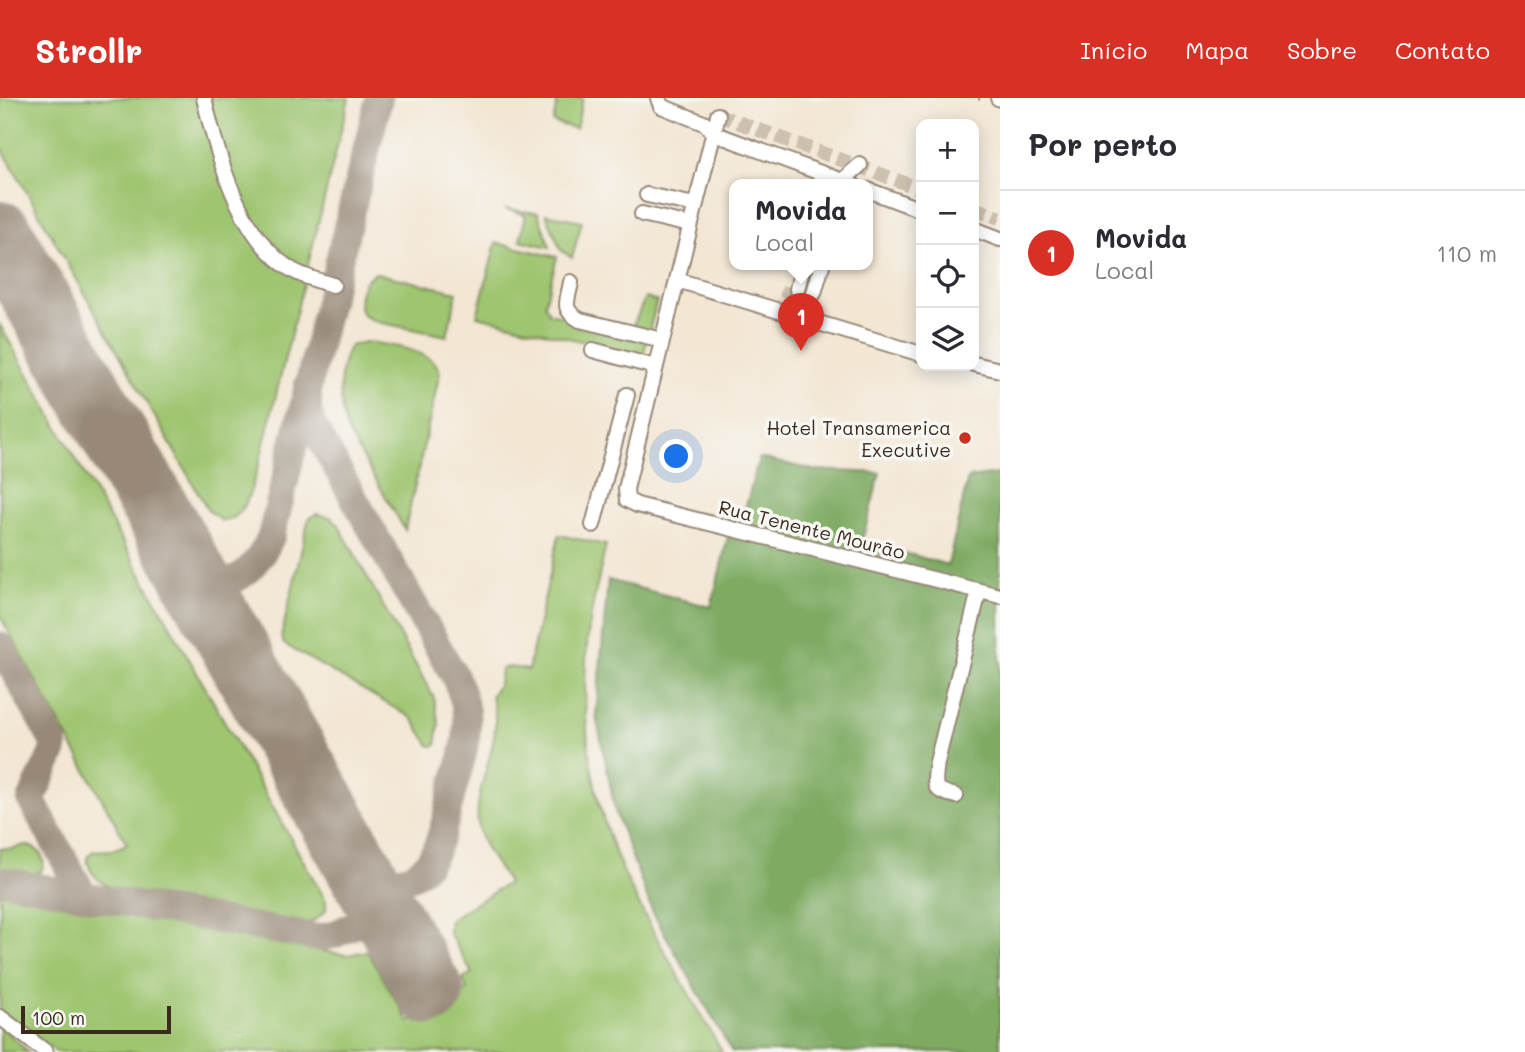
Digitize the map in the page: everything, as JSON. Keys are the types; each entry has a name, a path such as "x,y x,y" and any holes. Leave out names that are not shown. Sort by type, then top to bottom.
{"street":[{"path":"658,98 661,106 706,124 713,133 837,179"},
{"path":"207,100 225,170 243,212 261,241 290,269 332,285"},
{"path":"621,419 641,424 718,115"},
{"path":"851,179 860,165"},
{"path":"873,192 916,208"},
{"path":"647,195 695,205"},
{"path":"642,214 690,225"},
{"path":"979,231 1000,239"},
{"path":"796,270 799,302"},
{"path":"799,302 802,270"},
{"path":"799,302 813,270"},
{"path":"799,302 819,270"},
{"path":"677,280 698,286 799,302 916,352"},
{"path":"571,282 567,309 569,314 580,320 662,340"},
{"path":"671,303 681,292 698,286"},
{"path":"593,350 655,367"},
{"path":"979,365 1000,370"},
{"path":"593,525 626,395"},
{"name":"Rua Tenente Mourão","path":"641,424 626,489 627,500 637,505 1000,596"},
{"path":"956,796 942,792 934,784 979,591"},
{"path":"0,1017 46,1052"}],"green space":[{"path":"0,98 349,98 260,460 244,507 231,519 222,521 208,510 0,145"},
{"path":"558,98 583,98 576,129 553,122"},
{"path":"505,209 538,213 550,247 520,240 526,215"},
{"path":"546,214 582,221 572,258 561,250"},
{"path":"496,243 557,257 545,304 549,313 631,331 645,298 657,301 643,356 477,316"},
{"path":"375,273 457,292 447,336 377,322 364,316 360,292 366,281"},
{"path":"0,325 326,901 326,910 314,921 298,923 121,892 103,883 90,870 87,857 93,851 112,850 127,844 0,616"},
{"path":"365,342 396,346 418,353 436,364 440,372 405,530 348,432 343,412 340,389 346,355 350,346"},
{"path":"759,458 814,470 880,473 862,541 948,565 968,478 1000,474 1000,1052 732,1052 653,913 616,814 596,715 608,580 711,607 733,516 743,517"},
{"path":"316,514 330,517 338,524 434,698 439,724 436,746 430,746 412,718 284,644 281,637 308,522"},
{"path":"559,535 606,545 588,631 585,686 591,764 602,815 620,864 643,912 722,1052 56,1052 0,1011 0,892 333,953 348,955 367,951 409,1022 467,990 463,979 472,973 449,933 450,919 508,883 486,848 478,825 480,792 495,729 491,696 499,684 501,669 509,667 528,670"},
{"path":"25,845 40,853 42,870 30,876 0,870 0,848 11,849"},
{"path":"0,1026 29,1052 0,1052"}],"taxiway":[{"path":"197,582 222,584 242,575 258,559 271,537 379,98"},
{"path":"308,385 308,411 313,426 455,677 464,700 467,718 464,750 442,832 431,858 423,868 400,879 386,879 368,870 353,856"},
{"path":"0,646 54,743 53,752 31,800 81,890 87,896 97,899"},
{"path":"0,880 318,938 333,935 384,911"}],"runway":[{"path":"0,235 430,991"}],"tunnel":[{"path":"718,115 916,187"},
{"path":"979,210 1000,218"},
{"path":"786,298 789,287"},
{"path":"805,303 808,292"}],"place":[{"name":"Movida","path":"801,351"},
{"name":"Hotel Transamerica Executive","path":"965,438"}]}
